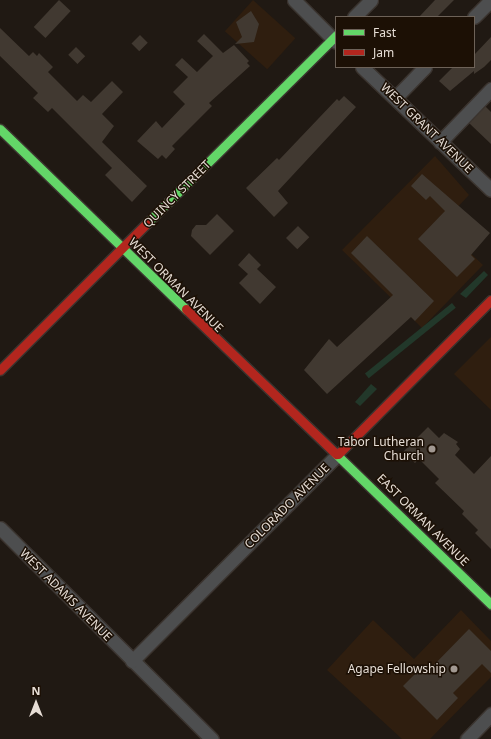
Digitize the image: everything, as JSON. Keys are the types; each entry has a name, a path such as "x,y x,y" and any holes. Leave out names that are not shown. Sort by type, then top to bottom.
{"street":[{"path":"294,0 335,38"},
{"path":"355,16 371,0"},
{"path":"475,16 488,3"},
{"name":"QUINCY STREET","path":"0,370 335,38"},
{"name":"WEST GRANT AVENUE","path":"363,68 491,190"},
{"path":"395,98 424,68"},
{"path":"440,142 491,90"},
{"name":"WEST ORMAN AVENUE","path":"0,129 122,249 338,454"},
{"name":"COLORADO AVENUE","path":"132,661 491,300"},
{"name":"EAST ORMAN AVENUE","path":"338,454 491,604"},
{"name":"WEST ADAMS AVENUE","path":"0,528 212,739"},
{"path":"467,739 491,714"}],"shaded area":[{"path":"253,0 295,38 267,69 225,31"},
{"path":"435,156 469,195 441,225 483,265 422,328 342,250"},
{"path":"491,337 491,410 454,374"},
{"path":"461,610 491,641 491,677 430,739 402,739 327,670 373,620 414,659"}],"green space":[{"path":"484,271 488,275 466,298 460,294"},
{"path":"452,303 456,308 369,378 365,373"},
{"path":"371,384 377,389 360,406 355,402"}],"building":[{"path":"59,0 71,11 45,38 34,27"},
{"path":"435,0 454,0 438,16 420,16"},
{"path":"251,11 259,24 254,42 235,44 242,37 236,22"},
{"path":"0,28 29,56 33,52 37,56 39,53 53,67 48,72 77,101 83,95 91,102 112,81 123,92 102,114 114,126 102,142 147,186 132,202 105,175 112,168 52,108 48,112 33,98 38,93 0,56"},
{"path":"204,34 223,53 234,45 249,61 247,63 250,66 209,103 212,106 172,146 175,149 166,159 162,155 158,159 137,141 156,121 162,128 185,104 173,92 188,77 175,65 182,58 197,72 213,56 197,41"},
{"path":"140,35 148,43 139,51 132,43"},
{"path":"491,37 491,60 484,67 474,74 474,71 450,91 439,81 452,68 475,68 475,54"},
{"path":"76,47 85,56 77,64 68,55"},
{"path":"344,96 356,107 278,191 288,203 274,217 246,188 277,158 279,160 337,99 339,101"},
{"path":"485,106 491,112 491,144 469,123"},
{"path":"422,174 490,233 471,255 475,259 457,277 418,239 445,211 430,196 426,200 411,186"},
{"path":"217,214 234,231 210,255 191,236 192,230 196,225 206,225"},
{"path":"298,226 309,237 297,249 286,238"},
{"path":"367,236 434,301 415,321 411,317 327,394 304,370 329,339 337,347 393,295 351,253"},
{"path":"249,253 261,265 257,269 276,287 260,304 239,283 248,274 238,265"},
{"path":"428,427 439,438 444,433 458,442 456,444 460,449 455,455 474,474 491,456 491,549 475,533 478,530 462,514 464,511 435,483 439,479 419,459 415,463 403,452"},
{"path":"469,629 491,651 491,673 482,664 453,693 458,698 437,720 403,686 424,665 429,670"}],"traffic: fast":[{"path":"148,222 335,36"},
{"path":"0,129 186,309"},
{"path":"336,454 491,604"}],"traffic: jam":[{"path":"0,370 148,222"},
{"path":"338,454 491,300"},
{"path":"186,309 336,454"}],"place":[{"name":"Tabor Lutheran Church","path":"432,449"},
{"name":"Agape Fellowship","path":"454,669"}]}
